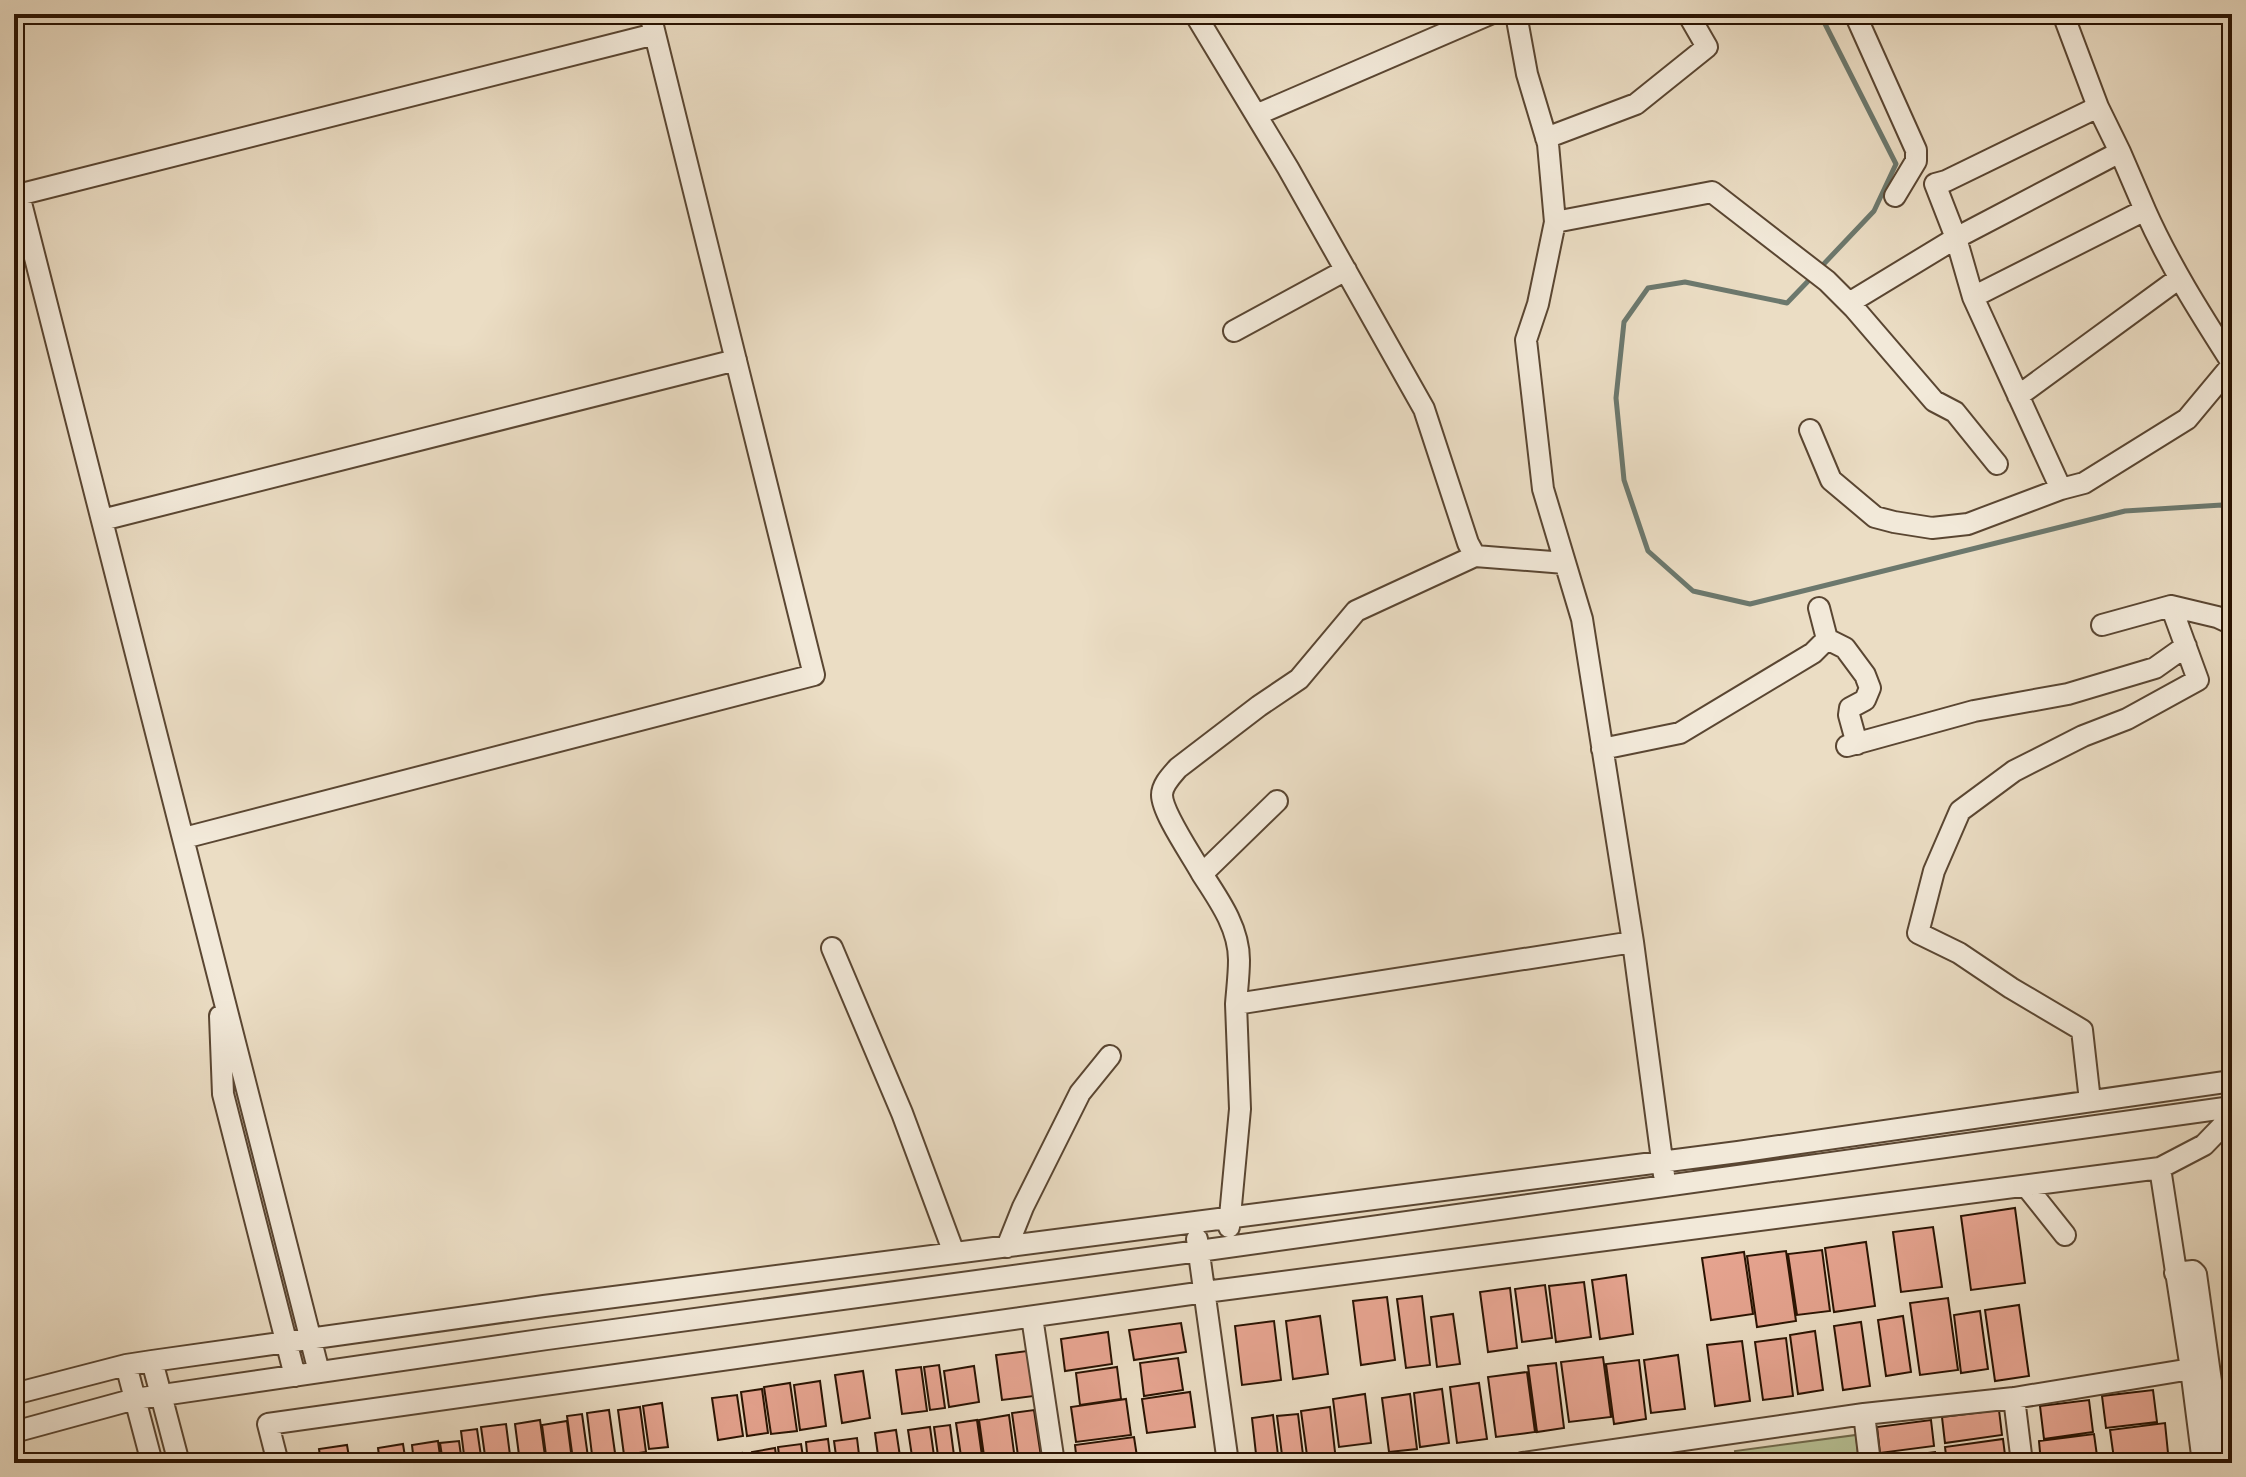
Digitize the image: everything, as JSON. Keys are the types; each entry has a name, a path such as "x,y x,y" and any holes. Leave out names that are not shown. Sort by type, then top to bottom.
{"street":[{"path":"1195,14 1424,409 1475,556"},
{"path":"1256,115 1490,14"},
{"path":"1516,14 1527,74 1546,138 1555,222 1538,304 1526,340 1543,489 1582,619 1633,942 1665,1187"},
{"path":"1546,138 1636,104 1707,47 1688,14"},
{"path":"1855,14 1916,150 1916,161 1895,196"},
{"path":"1810,430 1831,480 1875,517 1932,528 1968,524 2084,483 2187,419 2232,364 2178,279 2098,107 2063,14"},
{"path":"184,838 814,675 652,24 17,196 319,1372"},
{"path":"1935,184 2098,107"},
{"path":"1849,303 1956,238 2120,152"},
{"path":"1916,161 1935,184 1956,238 1973,297 2061,489"},
{"path":"1555,222 1712,192 1827,281 1934,401 1955,412 1997,464"},
{"path":"1973,297 2145,210"},
{"path":"1234,331 1346,270"},
{"path":"2018,396 2178,279"},
{"path":"102,520 736,360"},
{"path":"1229,1247 1240,1109 1236,1004 1240,958 1227,913 1164,807 1161,792 1167,781 1189,759 1299,679 1356,611 1475,556 1565,563"},
{"path":"2102,625 2171,606 2217,617 2232,624"},
{"path":"2090,1101 2082,1030 1959,953 1918,933 1934,871 1960,811 2014,771 2083,736 2127,719 2198,680 2171,606"},
{"path":"1819,608 1827,639 1845,648 1865,675 1870,688 1865,700 1850,708 1852,745 1974,711 2068,694 2126,677 2155,668 2186,646"},
{"path":"1602,749 1680,733 1813,653 1827,639"},
{"path":"1202,874 1277,801"},
{"path":"1236,1004 1633,942"},
{"path":"832,948 902,1113 954,1253"},
{"path":"218,972 223,1094 295,1376"},
{"path":"1007,1247 1023,1207 1080,1093 1110,1056"},
{"path":"14,1394 126,1365 311,1338 1663,1162 2232,1081"},
{"path":"14,1432 135,1399 161,1395 2232,1107"},
{"path":"278,1463 268,1424 1205,1292 2160,1168 2204,1145 2232,1116"},
{"path":"2160,1168 2175,1273 2191,1369 2202,1459 2220,1446 2196,1274 2188,1270 2175,1273"},
{"path":"2026,1186 2065,1235"},
{"path":"1194,1223 1228,1463"},
{"path":"1032,1317 1054,1463"},
{"path":"152,1361 179,1463"},
{"path":"126,1365 152,1463"},
{"path":"1523,1463 1864,1414 2014,1398 2191,1369"},
{"path":"2014,1398 2022,1463"},
{"path":"1864,1414 1870,1463"}],"green space":[{"path":"1856,1435 1859,1463 1736,1463 1735,1451"}],"building":[{"path":"2015,1208 2025,1283 1971,1290 1961,1216"},
{"path":"1933,1227 1942,1287 1901,1292 1893,1232"},
{"path":"1866,1242 1875,1306 1834,1312 1825,1248"},
{"path":"1822,1250 1830,1311 1797,1315 1788,1254"},
{"path":"1786,1251 1796,1321 1757,1327 1747,1256"},
{"path":"1744,1252 1753,1314 1711,1320 1702,1258"},
{"path":"1626,1275 1633,1334 1600,1339 1592,1280"},
{"path":"1584,1282 1591,1337 1556,1342 1549,1286"},
{"path":"1545,1285 1552,1338 1522,1342 1515,1289"},
{"path":"1510,1288 1517,1348 1488,1352 1480,1292"},
{"path":"1422,1296 1430,1365 1406,1368 1397,1299"},
{"path":"1387,1297 1395,1360 1361,1365 1353,1301"},
{"path":"1948,1298 1958,1370 1920,1375 1910,1303"},
{"path":"2019,1305 2029,1376 1995,1381 1985,1310"},
{"path":"1980,1311 1988,1369 1961,1373 1954,1315"},
{"path":"1453,1314 1460,1364 1437,1367 1431,1317"},
{"path":"1320,1316 1328,1374 1293,1379 1286,1321"},
{"path":"1903,1316 1911,1372 1886,1376 1878,1320"},
{"path":"1274,1321 1281,1380 1242,1385 1235,1326"},
{"path":"1861,1322 1870,1386 1843,1390 1834,1326"},
{"path":"1181,1323 1186,1352 1134,1360 1129,1330"},
{"path":"1815,1331 1823,1390 1798,1394 1790,1335"},
{"path":"1108,1332 1112,1364 1065,1371 1061,1339"},
{"path":"1786,1338 1793,1396 1763,1400 1755,1342"},
{"path":"1742,1341 1750,1401 1715,1406 1707,1345"},
{"path":"1027,1351 1034,1396 1002,1400 996,1355"},
{"path":"1678,1355 1685,1409 1651,1413 1644,1360"},
{"path":"1603,1357 1611,1417 1569,1422 1561,1362"},
{"path":"1178,1358 1183,1390 1144,1396 1140,1363"},
{"path":"1639,1360 1646,1419 1614,1424 1606,1364"},
{"path":"1556,1363 1564,1428 1537,1432 1528,1366"},
{"path":"939,1365 945,1408 930,1410 924,1367"},
{"path":"974,1366 979,1402 949,1407 944,1371"},
{"path":"921,1367 927,1411 902,1414 896,1370"},
{"path":"1117,1367 1121,1399 1080,1405 1076,1373"},
{"path":"863,1371 870,1418 842,1423 835,1375"},
{"path":"1527,1372 1535,1432 1496,1437 1488,1377"},
{"path":"820,1381 826,1426 800,1430 794,1385"},
{"path":"790,1383 797,1431 771,1434 764,1387"},
{"path":"1479,1383 1487,1439 1457,1443 1450,1387"},
{"path":"762,1389 768,1433 747,1436 741,1392"},
{"path":"1442,1389 1449,1443 1420,1447 1414,1393"},
{"path":"2153,1390 2157,1422 2106,1428 2102,1396"},
{"path":"1190,1392 1195,1427 1147,1433 1142,1399"},
{"path":"1365,1394 1371,1443 1339,1447 1333,1399"},
{"path":"1410,1394 1417,1449 1389,1452 1382,1398"},
{"path":"737,1395 743,1436 718,1440 712,1398"},
{"path":"1126,1399 1131,1435 1076,1442 1071,1407"},
{"path":"2089,1400 2093,1432 2044,1439 2040,1406"},
{"path":"662,1403 668,1447 649,1449 643,1406"},
{"path":"640,1407 646,1452 624,1455 618,1410"},
{"path":"1330,1407 1336,1461 1308,1463 1301,1411"},
{"path":"609,1410 616,1460 593,1463 587,1413"},
{"path":"1034,1410 1042,1463 1019,1463 1012,1413"},
{"path":"1999,1410 2002,1435 1945,1443 1942,1417"},
{"path":"582,1414 588,1457 573,1460 567,1416"},
{"path":"1298,1414 1304,1463 1283,1463 1277,1416"},
{"path":"1009,1415 1015,1460 985,1463 979,1420"},
{"path":"1273,1415 1279,1463 1257,1463 1252,1418"},
{"path":"540,1420 546,1463 520,1463 515,1424"},
{"path":"977,1420 983,1463 962,1463 956,1423"},
{"path":"1931,1420 1934,1446 1880,1453 1877,1427"},
{"path":"567,1421 572,1460 547,1463 542,1425"},
{"path":"2165,1423 2168,1453 2114,1459 2110,1430"},
{"path":"506,1424 511,1463 486,1463 481,1427"},
{"path":"950,1425 955,1463 939,1463 934,1427"},
{"path":"930,1427 935,1463 913,1463 908,1430"},
{"path":"477,1429 482,1463 465,1463 461,1431"},
{"path":"896,1430 901,1463 879,1463 875,1433"},
{"path":"2094,1434 2098,1463 2041,1463 2039,1441"},
{"path":"1134,1437 1138,1463 1077,1463 1075,1445"},
{"path":"857,1438 860,1463 837,1463 834,1441"},
{"path":"828,1439 831,1463 808,1463 806,1442"},
{"path":"2003,1439 2006,1463 1947,1463 1945,1447"},
{"path":"438,1441 441,1463 414,1463 412,1445"},
{"path":"459,1441 462,1463 443,1463 440,1443"},
{"path":"403,1444 406,1463 380,1463 378,1448"},
{"path":"801,1444 804,1463 780,1463 778,1447"},
{"path":"347,1445 350,1463 321,1463 319,1449"},
{"path":"775,1448 777,1463 753,1463 752,1452"},
{"path":"1935,1452 1936,1463 1879,1463 1878,1459"},
{"path":"742,1453 743,1463 721,1463 720,1456"},
{"path":"2161,1455 2162,1463 2113,1463 2113,1461"},
{"path":"1200,1457 1201,1463 1158,1463"}],"waterway":[{"path":"1819,269 1874,211 1896,164 1820,14"},
{"path":"1813,276 1787,303 1685,282 1648,288 1624,322 1616,398 1624,480 1648,551 1693,591 1750,604 2125,511 2222,505 2232,508"}]}
